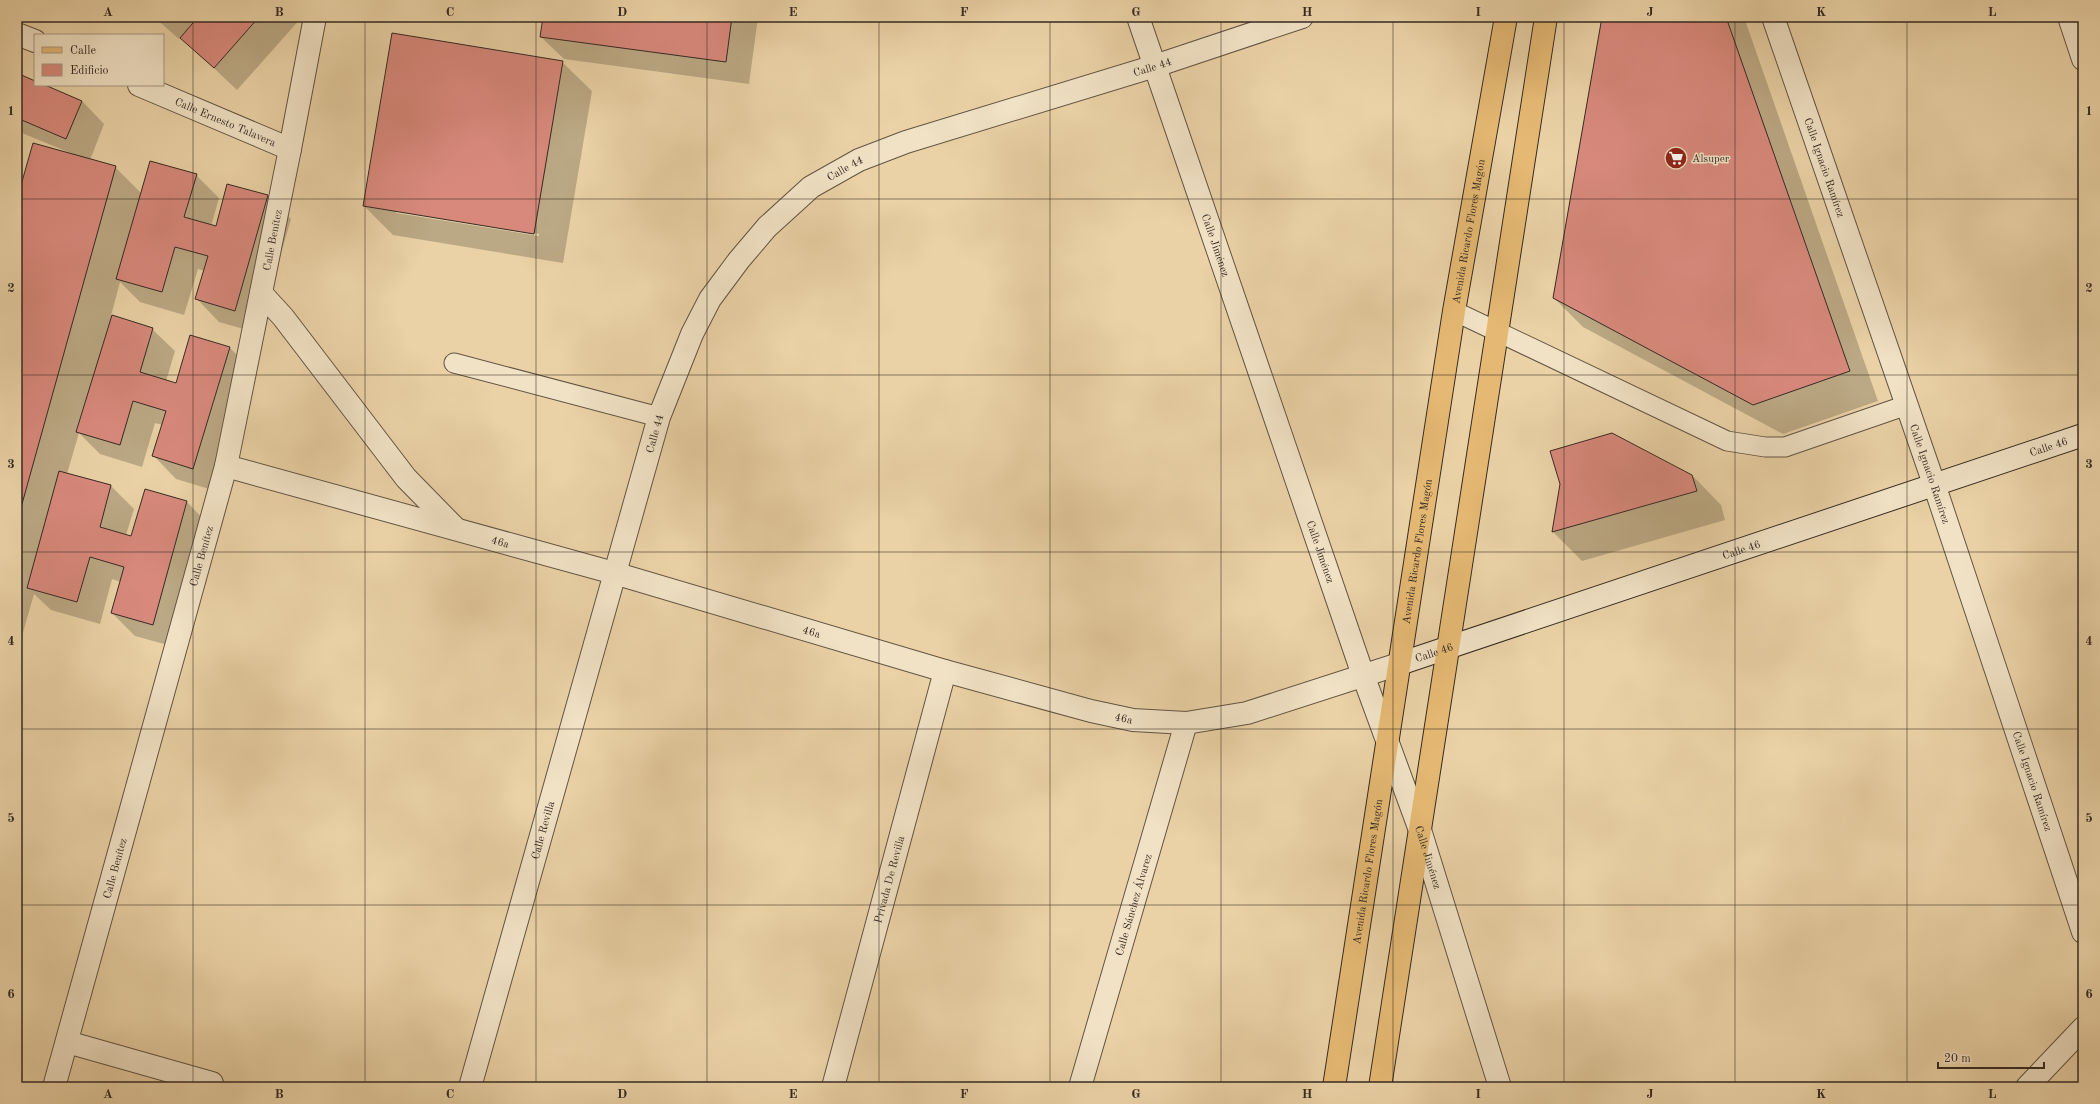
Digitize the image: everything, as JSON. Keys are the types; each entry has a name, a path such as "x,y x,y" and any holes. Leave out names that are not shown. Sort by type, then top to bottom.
{"main road":[{"name":"Avenida Ricardo Flores Magón","path":"1334,1087 1454,311 1506,17"},
{"path":"1380,1087 1450,647 1496,329 1546,17"}],"street":[{"name":"Calle Benítez","path":"54,1087 226,466 315,17"},
{"name":"Calle Jiménez","path":"1138,17 1363,675 1421,833 1500,1087"},
{"name":"Calle 44","path":"614,573 659,417 692,334 710,300 739,260 767,227 811,187 858,160 906,142 1155,66 1302,17"},
{"name":"Calle Ignacio Ramírez","path":"1773,17 1934,484 2083,932"},
{"path":"2069,17 2083,60"},
{"path":"17,34 34,41"},
{"name":"Calle Ernesto Talavera","path":"141,86 290,149"},
{"path":"261,293 283,317 406,478 454,527"},
{"name":"Calle 46","path":"1399,664 2083,435"},
{"name":"46a","path":"226,466 454,527 945,671 1133,720 1186,723 1247,713 1305,696 1399,664"},
{"name":"Calle Revilla","path":"470,1087 614,573"},
{"name":"Privada De Revilla","path":"833,1087 945,671"},
{"name":"Calle Sánchez Álvarez","path":"1080,1087 1186,723"},
{"path":"2027,1087 2083,1028"},
{"path":"67,1042 212,1083"}],"lane":[{"path":"1454,311 1496,329 1727,441 1765,447 1785,447 1907,405"},
{"path":"454,363 659,417"}],"building":[{"path":"198,17 259,17 214,68 180,38"},
{"path":"543,17 732,17 726,62 540,37"},
{"name":"Alsuper","path":"1602,17 1726,17 1850,371 1753,405 1553,298"},
{"path":"392,33 563,61 534,234 363,206"},
{"path":"17,73 34,81 34,86 47,86 82,101 66,139 17,118"},
{"path":"33,143 116,166 17,522 17,199"},
{"path":"150,161 197,174 184,217 216,226 227,184 268,195 235,311 195,299 208,256 175,247 162,292 116,279"},
{"path":"112,315 153,328 140,372 176,383 190,335 230,347 193,469 152,456 166,411 133,401 120,445 76,432"},
{"path":"1612,433 1692,475 1697,491 1552,532 1560,484 1550,451"},
{"path":"59,471 111,485 100,527 131,536 145,489 187,501 153,625 111,613 124,567 90,557 77,602 27,588"}],"place":[{"name":"Alsuper","path":"1676,158"}]}
